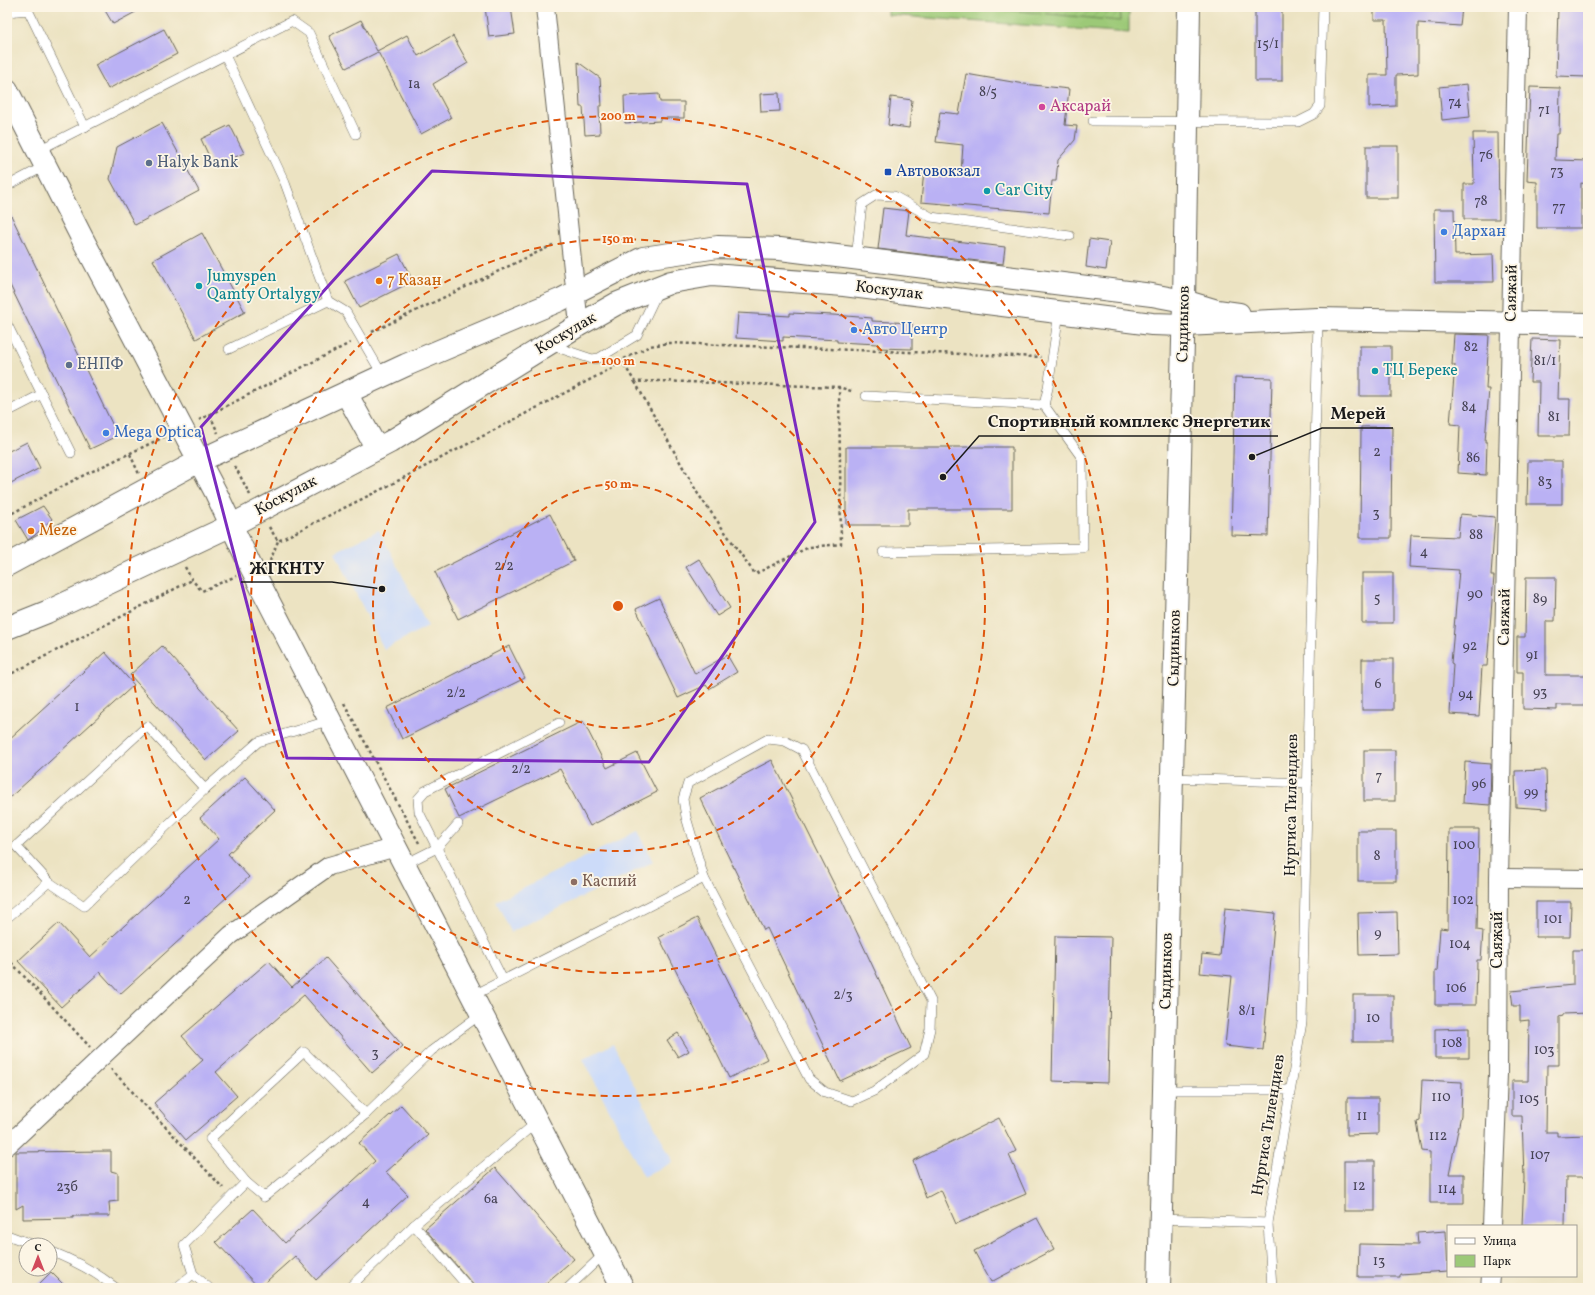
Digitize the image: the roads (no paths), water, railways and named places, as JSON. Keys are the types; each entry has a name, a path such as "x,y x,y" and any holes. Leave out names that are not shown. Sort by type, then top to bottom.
{"street":[{"path":"545,7 579,325"},
{"name":"Сыдиыков","path":"1159,1288 1184,325 1189,7"},
{"name":"Саяжай","path":"1492,1225 1498,1074 1499,878 1518,7"},
{"path":"7,90 232,525 265,566 331,720 623,1288"},
{"name":"Коскулак","path":"7,564 199,461 383,376 576,292 643,258 718,246 780,249 1152,295 1217,311 1236,314 1308,319"},
{"name":"Коскулак","path":"7,628 47,612 232,525 377,449 579,325 616,304 671,282 712,275 844,285 1152,324 1184,325 1308,319"},
{"path":"1308,319 1588,324"},
{"path":"346,393 377,449"},
{"path":"7,1146 231,935 329,866 401,856"},
{"path":"1499,878 1588,879"},
{"path":"1490,1288 1491,1277"}],"lane":[{"path":"1093,121 1298,122 1314,114 1320,106 1323,7"},
{"path":"7,12 28,10 85,127"},
{"path":"7,186 41,158 85,127 292,21 310,33 356,134"},
{"path":"225,55 285,183 328,301 346,312 383,376"},
{"path":"856,259 862,204 876,195 894,196 931,217 1070,236"},
{"path":"549,344 592,359 599,358 637,336 661,286"},
{"path":"230,348 328,301"},
{"path":"883,552 1083,548 1082,458 1044,405 1048,388 1059,312"},
{"name":"Нургиса Тилендиев","path":"1272,1288 1268,1224 1302,1022 1308,783 1308,319"},
{"path":"7,324 71,453"},
{"path":"7,412 42,394"},
{"path":"866,396 1044,405"},
{"path":"205,789 148,726 16,846 49,882 84,906 205,789 258,742 331,720"},
{"path":"503,980 419,812 418,800 425,791 559,723"},
{"path":"768,738 785,741 802,750 931,1001 930,1029 924,1054 874,1091 852,1101 825,1092 809,1079 704,878 686,817 684,800 688,783 768,738"},
{"path":"1172,778 1308,783"},
{"path":"401,856 425,854 437,848 458,824"},
{"path":"366,1114 304,1052 210,1139 246,1182 264,1197 366,1114 503,980 704,878"},
{"path":"7,918 49,882"},
{"path":"1164,1090 1290,1090"},
{"path":"349,1288 414,1225 537,1122"},
{"path":"209,1288 193,1274 184,1245 246,1182"},
{"path":"1161,1219 1268,1224"},
{"path":"414,1225 469,1288"},
{"path":"7,1235 18,1239"},
{"path":"568,1288 605,1253"},
{"path":"58,1254 106,1280 116,1288"},
{"path":"176,1288 193,1274"}],"place":[{"name":"Аксарай","path":"1042,107"},
{"name":"Halyk Bank","path":"149,163"},
{"name":"Автовокзал","path":"888,172"},
{"name":"Car City","path":"987,191"},
{"name":"Дархан","path":"1444,232"},
{"name":"7 Казан","path":"379,281"},
{"name":"Jumyspen Qamty Ortalygy","path":"199,286"},
{"name":"Авто Центр","path":"854,330"},
{"name":"ЕНПФ","path":"69,365"},
{"name":"ТЦ Береке","path":"1375,371"},
{"name":"Mega Optica","path":"106,433"},
{"name":"Мерей","path":"1252,457"},
{"name":"Спортивный комплекс Энергетик","path":"943,477"},
{"name":"Meze","path":"31,531"},
{"name":"ЖГКНТУ","path":"382,589"},
{"name":"Каспий","path":"574,882"}]}
